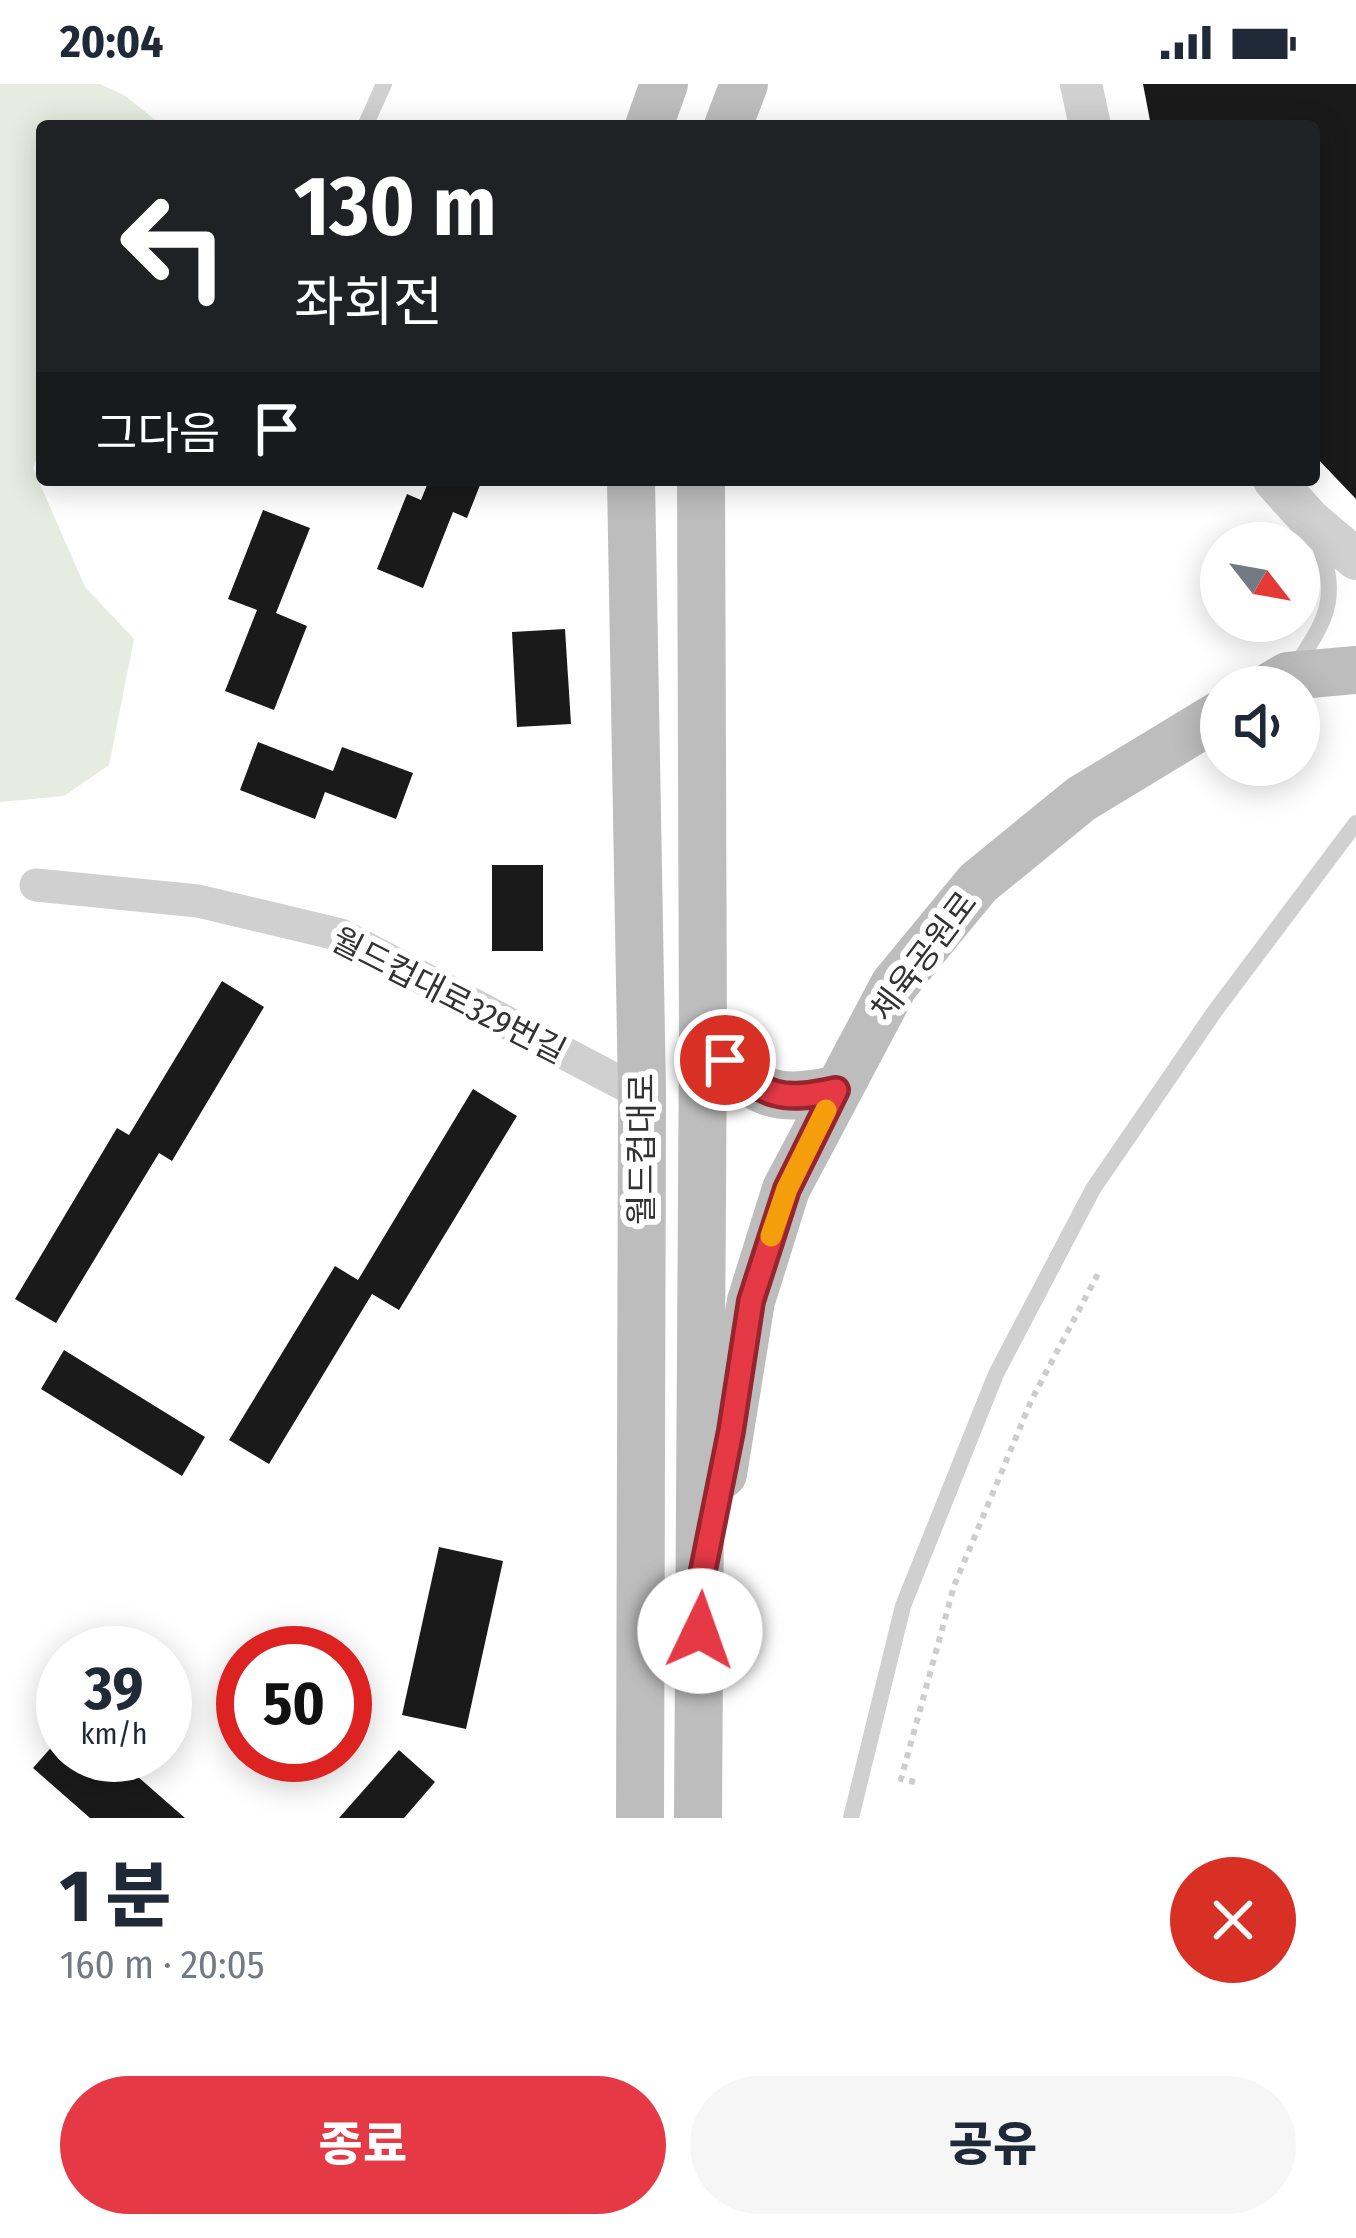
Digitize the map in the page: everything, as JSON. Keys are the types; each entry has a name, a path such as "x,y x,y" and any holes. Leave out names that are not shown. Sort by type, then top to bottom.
{"main road":[{"path":"651,120 664,84"},
{"path":"730,120 743,84"},
{"name":"월드컵대로","path":"631,486 642,1094 640,1818"},
{"name":"월드컵대로","path":"698,1818 701,486"},
{"path":"1320,676 1356,670"},
{"name":"체육공원로","path":"700,1585 751,1301 787,1189 894,985 978,883 1082,799 1200,727"},
{"path":"703,1040 746,1079 771,1094 797,1099 836,1090"}],"street":[{"path":"1081,84 1089,120"},
{"path":"1279,486 1356,559"},
{"name":"월드컵대로329번길","path":"36,885 197,901 341,935 642,1094"}],"lane":[{"path":"368,120 384,84"},
{"path":"1292,666 1322,627 1332,577 1310,520"},
{"path":"851,1818 903,1606 996,1374 1093,1189 1215,1011 1356,823"}],"path":[{"path":"915,1782 901,1779 954,1586 1032,1399 1100,1270"}],"shaded area":[{"path":"0,84 100,84 124,95 155,120 36,120 33,468 36,486 41,486 85,587 134,639 109,765 64,796 0,802"}],"building":[{"path":"1143,84 1356,84 1356,499 1320,461 1320,120 1150,120"},
{"path":"427,486 480,486 467,518 453,512 423,588 377,569 407,494 421,500"},
{"path":"263,510 310,528 276,613 307,626 274,710 225,691 257,610 228,599"},
{"path":"565,629 571,724 517,727 512,632"},
{"path":"258,742 333,771 342,747 413,773 396,819 325,792 315,819 240,790"},
{"path":"492,865 543,865 543,951 492,951"},
{"path":"222,981 264,1007 172,1161 159,1153 56,1323 15,1299 117,1128 129,1135"},
{"path":"473,1089 517,1116 399,1310 372,1294 269,1464 229,1440 335,1266 358,1280"},
{"path":"64,1350 205,1437 182,1476 41,1389"},
{"path":"439,1547 503,1561 466,1729 402,1715"},
{"path":"399,1750 435,1782 404,1818 339,1818"},
{"path":"49,1782 144,1782 185,1818 90,1818"}],"slow traffic":[{"path":"771,1236 787,1189 826,1110"}],"route":[{"path":"700,1631 700,1585 751,1301 787,1189 836,1090 797,1099 771,1094 725,1060"}]}
